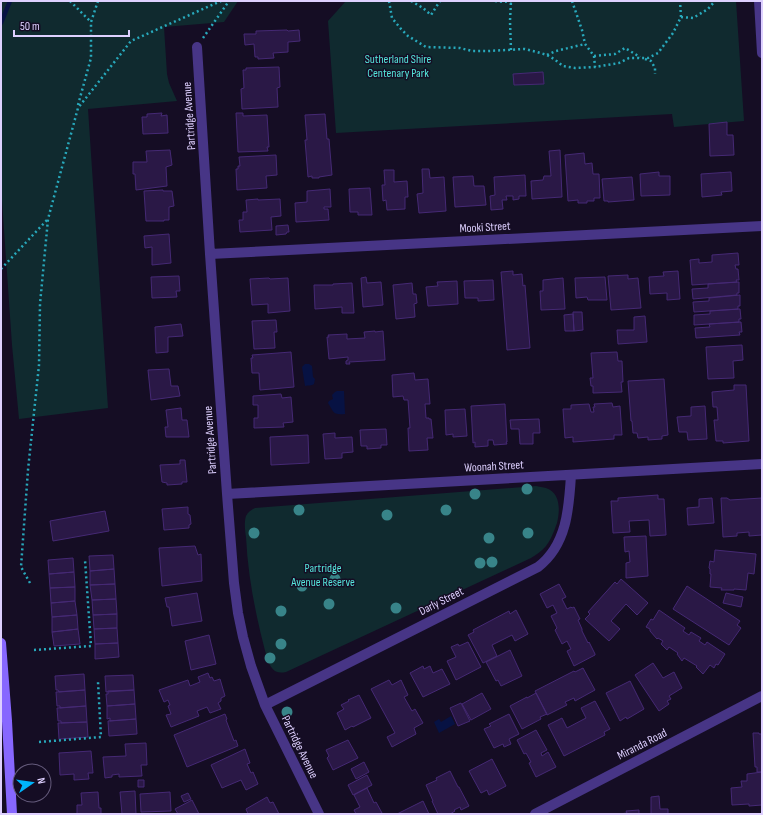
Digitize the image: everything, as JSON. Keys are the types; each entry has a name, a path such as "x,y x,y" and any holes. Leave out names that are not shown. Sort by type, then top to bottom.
{"main road":[{"path":"1,643 12,814"}],"street":[{"path":"759,1 762,53"},
{"name":"Partridge Avenue","path":"197,47 227,494 234,583 238,613 250,666 265,705 319,814"},
{"name":"Mooki Street","path":"210,254 762,226"},
{"name":"Woonah Street","path":"227,494 762,464"},
{"name":"Darly Street","path":"265,705 542,563 556,547 563,532 569,504 571,475"},
{"name":"Miranda Road","path":"535,814 762,696"}],"path":[{"path":"70,1 91,22"},
{"path":"30,583 21,567 28,470 39,366 40,304 48,219 91,58 91,22 98,1"},
{"path":"78,108 131,40 221,1"},
{"path":"197,47 229,1"},
{"path":"389,1 392,18 396,23 408,36 426,47 460,48 472,51 525,49 547,55 563,66 576,68 595,67 619,63 629,58 648,58 658,53 673,33 681,17 680,1"},
{"path":"411,1 431,15 440,1"},
{"path":"495,1 511,1 511,50"},
{"path":"572,1 585,44 594,56 595,67"},
{"path":"681,17 692,18 708,9 715,1"},
{"path":"547,55 556,51 585,44"},
{"path":"594,56 615,54 626,48 640,58 651,61 655,68 655,74"},
{"path":"1,269 48,219"},
{"path":"34,650 91,646 85,560"},
{"path":"39,742 101,737 98,682"}],"green space":[{"path":"1,1 238,1 224,22 164,27 167,74 169,83 177,101 88,109 108,408 19,419 12,345 1,186"},
{"name":"Sutherland Shire Centenary Park","path":"346,1 736,1 744,121 674,127 672,114 336,133 328,21"},
{"name":"Partridge Avenue Reserve","path":"536,486 551,490 557,498 559,508 557,523 551,538 548,544 537,554 286,672 277,672 271,667 268,662 260,631 249,569 245,524 246,516 251,510 255,508"}],"shaded area":[{"path":"305,364 312,366 313,377 315,379 314,384 312,385 305,386 302,367"},
{"path":"337,391 344,391 345,414 335,413 328,403 333,399 332,395"},
{"path":"451,716 455,724 439,733 434,722 439,719 441,722"}],"building":[{"path":"299,30 300,41 288,42 288,52 273,53 274,58 258,59 258,57 255,57 254,44 245,45 244,34 256,34 256,31"},
{"path":"279,67 280,87 277,88 278,107 242,109 241,89 244,88 243,70 246,70 246,68"},
{"path":"543,72 544,84 514,85 513,74"},
{"path":"162,113 161,116 167,115 168,133 143,134 142,117 147,117 147,114"},
{"path":"236,113 243,113 243,116 267,115 268,151 238,152"},
{"path":"325,114 332,175 312,178 312,176 308,177 305,140 307,140 305,115"},
{"path":"727,122 727,135 733,135 734,155 710,156 709,124"},
{"path":"170,150 172,165 166,167 167,186 136,190 135,174 133,174 133,162 147,162 146,151"},
{"path":"560,150 562,197 532,199 531,181 543,180 544,176 551,176 549,151"},
{"path":"584,153 585,164 592,163 593,174 599,174 600,198 594,198 594,201 587,201 587,203 578,203 578,200 568,201 565,155"},
{"path":"276,155 277,175 266,176 267,188 237,190 236,169 240,166 239,157"},
{"path":"422,169 429,169 430,178 444,177 446,211 419,213 417,194 423,193"},
{"path":"384,170 394,170 394,182 407,181 408,197 405,197 405,209 387,210 386,200 383,201 382,185 385,185"},
{"path":"659,172 659,176 670,176 670,195 641,196 640,174"},
{"path":"731,172 732,191 721,192 722,195 702,197 701,174"},
{"path":"525,175 526,196 519,196 519,199 513,200 513,196 506,196 507,200 502,200 503,209 491,210 490,196 495,195 494,177"},
{"path":"473,176 474,186 484,186 486,205 455,207 453,177"},
{"path":"632,177 634,200 604,201 602,179"},
{"path":"370,188 372,215 358,215 358,212 350,212 349,189"},
{"path":"330,189 331,207 324,207 324,209 328,209 329,220 296,222 295,203 307,202 307,191"},
{"path":"144,191 172,191 174,206 169,207 169,220 146,221"},
{"path":"280,199 281,216 271,217 272,230 240,232 239,220 243,220 243,212 247,212 246,200"},
{"path":"288,225 289,232 286,234 276,235 276,226"},
{"path":"169,234 171,263 152,265 152,247 145,248 144,236"},
{"path":"738,253 739,265 735,265 736,269 738,269 739,280 736,280 737,282 692,285 690,260 699,259 699,263 712,262 712,255"},
{"path":"513,271 513,275 522,274 523,286 525,285 530,348 507,350 501,272"},
{"path":"678,271 680,299 667,300 667,293 650,294 649,277 664,276 663,272"},
{"path":"628,275 628,279 638,278 641,308 611,310 608,276"},
{"path":"179,276 180,291 176,291 177,297 152,298 151,277"},
{"path":"366,277 367,283 381,282 383,305 363,307 361,278"},
{"path":"605,277 607,300 588,300 587,297 576,298 575,278"},
{"path":"288,278 290,311 268,313 268,304 252,305 250,279"},
{"path":"563,278 565,309 541,310 540,291 543,291 543,280"},
{"path":"493,280 494,300 478,301 478,298 465,298 464,281"},
{"path":"457,281 458,304 428,306 426,287 438,286 437,282"},
{"path":"739,282 739,293 737,293 737,295 693,299 692,289 708,288 708,284"},
{"path":"352,283 354,313 342,313 342,307 315,309 314,285"},
{"path":"412,283 413,294 416,294 417,303 414,304 415,317 396,319 393,285"},
{"path":"740,295 740,306 738,306 738,309 694,312 693,302 709,301 709,298"},
{"path":"740,309 741,319 739,319 739,322 694,325 694,315 710,314 710,311"},
{"path":"573,312 582,312 583,330 574,331"},
{"path":"573,314 574,331 565,331 564,315"},
{"path":"645,316 647,342 618,344 617,330 634,330 634,317"},
{"path":"276,320 277,332 274,332 275,348 254,349 252,321"},
{"path":"741,322 742,332 739,332 740,335 696,338 695,328 710,327 709,324"},
{"path":"181,324 183,336 168,337 168,352 156,353 155,327"},
{"path":"383,331 385,360 349,362 350,364 346,364 348,357 329,359 328,335 347,334 347,339 365,338 364,332"},
{"path":"742,345 743,360 733,361 734,378 708,379 706,347"},
{"path":"291,352 294,387 260,390 259,373 252,373 252,355"},
{"path":"617,352 618,361 622,361 622,392 593,393 593,386 591,386 590,378 593,378 591,353"},
{"path":"169,369 171,386 178,386 180,396 151,400 148,370"},
{"path":"414,373 415,380 428,379 430,404 425,404 426,418 431,419 433,438 427,438 428,450 409,451 408,428 410,428 408,400 404,400 403,396 393,397 392,375"},
{"path":"664,379 668,435 662,436 662,439 648,440 648,437 638,438 637,433 633,433 628,381"},
{"path":"734,385 746,385 749,441 723,443 723,441 716,441 714,420 718,420 717,407 713,407 712,392 734,390"},
{"path":"281,394 282,398 291,397 293,422 283,423 284,427 254,428 254,418 258,418 258,405 253,405 253,396"},
{"path":"612,403 613,407 620,406 622,435 614,435 614,439 573,442 573,437 565,438 563,409 571,409 571,405 589,404 591,412 594,412 594,404"},
{"path":"505,404 507,444 494,445 493,440 488,440 488,446 475,447 475,442 473,443 471,406"},
{"path":"705,406 707,439 688,440 687,432 679,432 677,417 691,416 691,407"},
{"path":"181,408 182,420 187,420 189,437 166,437 165,427 168,427 166,410"},
{"path":"465,409 467,436 453,437 453,434 446,435 445,410"},
{"path":"539,419 540,433 533,433 533,444 520,444 519,429 511,429 510,420"},
{"path":"386,429 387,445 381,445 381,448 367,449 367,446 361,446 360,430"},
{"path":"335,433 335,438 352,437 353,452 342,453 342,458 325,459 323,434"},
{"path":"308,435 309,463 271,465 270,437"},
{"path":"180,460 185,460 187,482 182,482 182,484 167,485 167,483 162,482 160,465 180,464"},
{"path":"658,495 658,499 664,499 666,535 650,536 649,520 629,521 630,532 613,533 611,501 618,501 618,498"},
{"path":"712,498 714,523 688,525 687,508 699,507 699,499"},
{"path":"721,498 727,498 730,500 762,498 762,535 749,536 749,532 737,533 737,536 723,537"},
{"path":"188,507 188,514 190,515 191,524 189,525 189,528 164,530 162,509"},
{"path":"105,511 109,531 53,541 50,521"},
{"path":"646,536 648,576 626,578 626,563 630,562 629,551 625,552 624,537"},
{"path":"195,546 198,555 201,554 202,581 162,586 159,548"},
{"path":"715,550 756,554 754,574 748,573 746,590 721,590 722,588 710,587 711,574 709,568 710,561 714,562"},
{"path":"113,555 114,569 90,571 89,556"},
{"path":"73,558 74,572 49,574 48,560"},
{"path":"114,569 115,584 90,585 90,571"},
{"path":"74,572 75,587 50,588 49,574"},
{"path":"621,579 648,603 637,615 626,604 611,621 620,629 609,641 585,619 590,614 588,612 615,582 617,584"},
{"path":"115,584 116,599 92,600 90,585"},
{"path":"559,584 566,597 562,599 567,609 574,607 580,619 578,620 582,631 595,654 574,666 567,651 571,649 567,641 562,644 555,630 557,628 551,616 557,613 553,605 547,608 540,594"},
{"path":"687,586 740,621 737,625 741,628 729,645 673,609"},
{"path":"75,587 75,601 51,603 50,588"},
{"path":"197,593 202,621 172,626 169,607 167,607 165,598"},
{"path":"726,593 743,597 741,607 723,603"},
{"path":"116,599 117,614 93,615 92,600"},
{"path":"75,601 77,615 52,617 51,603"},
{"path":"516,610 528,634 515,641 512,635 492,645 497,656 483,663 468,635 474,632 473,630 509,611 510,614"},
{"path":"659,610 685,628 683,631 689,635 691,632 701,638 699,641 705,645 707,642 725,654 718,665 716,664 714,668 710,665 703,674 696,667 697,666 684,658 682,661 677,654 678,653 669,647 667,650 661,644 663,641 658,638 657,639 650,629 646,627 651,619 653,620"},
{"path":"117,614 117,628 94,629 93,615"},
{"path":"77,615 78,629 52,632 52,617"},
{"path":"117,628 118,643 95,644 94,629"},
{"path":"78,629 80,644 54,646 52,632"},
{"path":"209,635 216,664 191,670 185,641"},
{"path":"468,642 481,667 456,680 447,661 456,657 451,647 458,644 459,646"},
{"path":"118,643 119,657 95,659 95,644"},
{"path":"510,650 522,676 501,686 498,680 496,681 486,662"},
{"path":"653,663 663,678 674,672 682,688 669,696 671,699 667,701 669,704 659,711 635,675"},
{"path":"423,666 424,669 430,666 433,673 442,669 450,684 423,697 410,673"},
{"path":"583,668 595,690 575,701 574,698 565,702 567,705 547,715 535,691"},
{"path":"208,673 210,678 212,677 214,681 220,679 225,696 221,698 221,701 218,703 221,709 210,713 207,707 197,711 199,716 171,727 166,715 171,714 168,706 170,705 168,700 164,702 159,690 188,680 190,686 200,682 198,677"},
{"path":"84,674 85,690 59,692 56,690 55,676"},
{"path":"133,675 134,690 106,692 105,676"},
{"path":"389,680 392,685 401,680 408,695 404,697 412,711 415,709 423,723 414,728 416,734 392,747 387,737 395,733 371,689"},
{"path":"630,681 644,709 627,719 626,717 620,721 606,693"},
{"path":"85,690 86,706 60,708 60,706 57,706 56,692"},
{"path":"134,690 135,704 107,706 106,694 108,694 108,691"},
{"path":"482,693 491,709 471,720 462,704"},
{"path":"536,693 547,714 540,717 541,719 522,729 510,706"},
{"path":"359,695 371,718 345,730 337,713 344,709 341,705"},
{"path":"595,701 610,729 604,732 605,735 564,756 548,725 562,718 567,728 586,718 581,708"},
{"path":"461,703 470,721 458,726 450,708"},
{"path":"135,704 136,719 110,721 110,718 107,719 107,706"},
{"path":"86,706 87,722 61,723 61,721 58,721 57,708"},
{"path":"225,714 234,741 236,740 238,746 187,767 174,735"},
{"path":"509,714 519,734 509,739 511,744 504,747 503,744 494,748 484,729 491,726 489,724"},
{"path":"136,719 137,734 109,736 108,721"},
{"path":"87,722 88,737 59,739 58,723"},
{"path":"536,730 547,750 541,753 542,756 548,752 556,767 536,777 529,763 531,762 526,753 524,754 517,740"},
{"path":"753,733 762,734 762,772 757,772 757,767 755,767"},
{"path":"348,740 358,758 333,770 327,758 329,756 326,750"},
{"path":"146,743 147,765 141,765 142,776 119,777 119,774 105,778 103,757 126,756 125,744"},
{"path":"245,749 250,763 247,764 251,773 253,772 258,784 246,790 241,780 222,788 211,765"},
{"path":"91,751 93,773 88,773 89,779 74,780 74,774 60,775 59,753"},
{"path":"492,759 506,786 489,795 487,790 481,793 469,771"},
{"path":"364,762 369,772 356,779 351,769"},
{"path":"450,771 469,806 461,810 460,807 450,814 438,814 426,785 437,780 436,778"},
{"path":"762,772 762,805 732,805 731,788 742,787 741,781 747,781 747,774"},
{"path":"367,775 372,785 353,795 348,785"},
{"path":"138,780 144,780 144,787 138,787"},
{"path":"367,788 374,803 376,802 382,813 356,814 354,810 360,807 354,795"},
{"path":"135,791 136,814 122,814 120,792"},
{"path":"98,792 101,814 77,814 77,805 82,805 81,793"},
{"path":"170,792 171,811 141,812 140,794"},
{"path":"188,793 191,799 184,802 181,796"},
{"path":"659,796 660,809 668,809 668,814 651,814 651,797"},
{"path":"267,797 270,803 273,802 279,814 248,814 246,809"},
{"path":"192,800 199,814 178,814 175,809"},
{"path":"423,801 429,814 397,814"},
{"path":"639,810 639,814 619,814 627,813 626,811"}],"waterway":[{"path":"1,23 10,1"}]}
